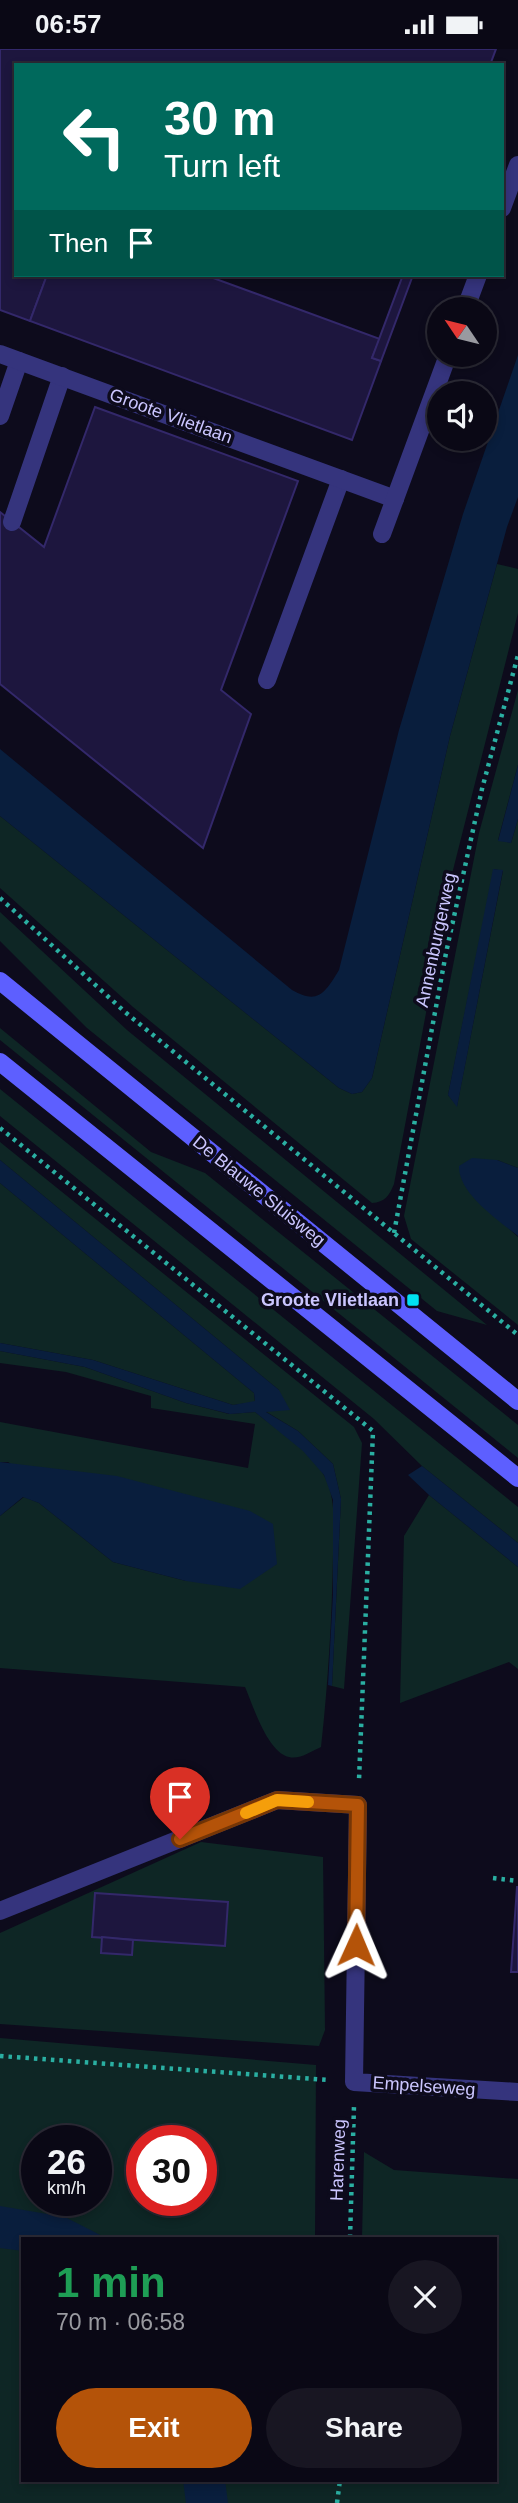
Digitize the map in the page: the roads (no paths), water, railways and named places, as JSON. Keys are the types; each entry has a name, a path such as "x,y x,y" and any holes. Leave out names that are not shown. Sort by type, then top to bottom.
{"main road":[{"name":"De Blauwe Sluisweg","path":"0,981 518,1401"},
{"path":"0,1062 518,1479"}],"street":[{"path":"504,203 518,165"},
{"path":"470,297 477,277"},
{"name":"Groote Vlietlaan","path":"0,354 396,499"},
{"path":"0,416 19,361"},
{"path":"382,534 444,367"},
{"path":"12,522 62,376"},
{"path":"267,680 341,479"},
{"name":"Empelseweg","path":"0,1911 277,1800 358,1805 354,2082 518,2092"}],"water":[{"path":"518,355 518,497 507,527 450,736 372,1078 362,1092 352,1094 339,1088 0,816 0,749 292,990 308,996 320,994 339,970 399,730 463,514 485,451 497,451 497,416"},
{"path":"518,765 518,819 511,843 498,841"},
{"path":"493,869 503,870 457,1107 448,1095"},
{"path":"472,1158 497,1160 518,1168 518,1236 490,1214 465,1186 459,1166"},
{"path":"0,1160 279,1390 290,1410 266,1412 298,1431 333,1464 341,1499 332,1686 328,1685 333,1594 333,1500 324,1475 303,1451 255,1412 230,1414 186,1403 85,1367 0,1351 0,1343 93,1360 233,1405 255,1401 254,1393 0,1183"},
{"path":"0,1462 117,1476 250,1511 273,1524 277,1564 240,1589 186,1581 113,1562 39,1503 23,1497 0,1516"},
{"path":"422,1466 518,1543 518,1567 408,1475"},
{"path":"0,2206 21,2210 21,2216 65,2217 104,2237 21,2237 21,2251 0,2248"},
{"path":"183,2482 225,2482 228,2503 186,2503"}],"place":[{"name":"Groote Vlietlaan","path":"413,1300"}]}
